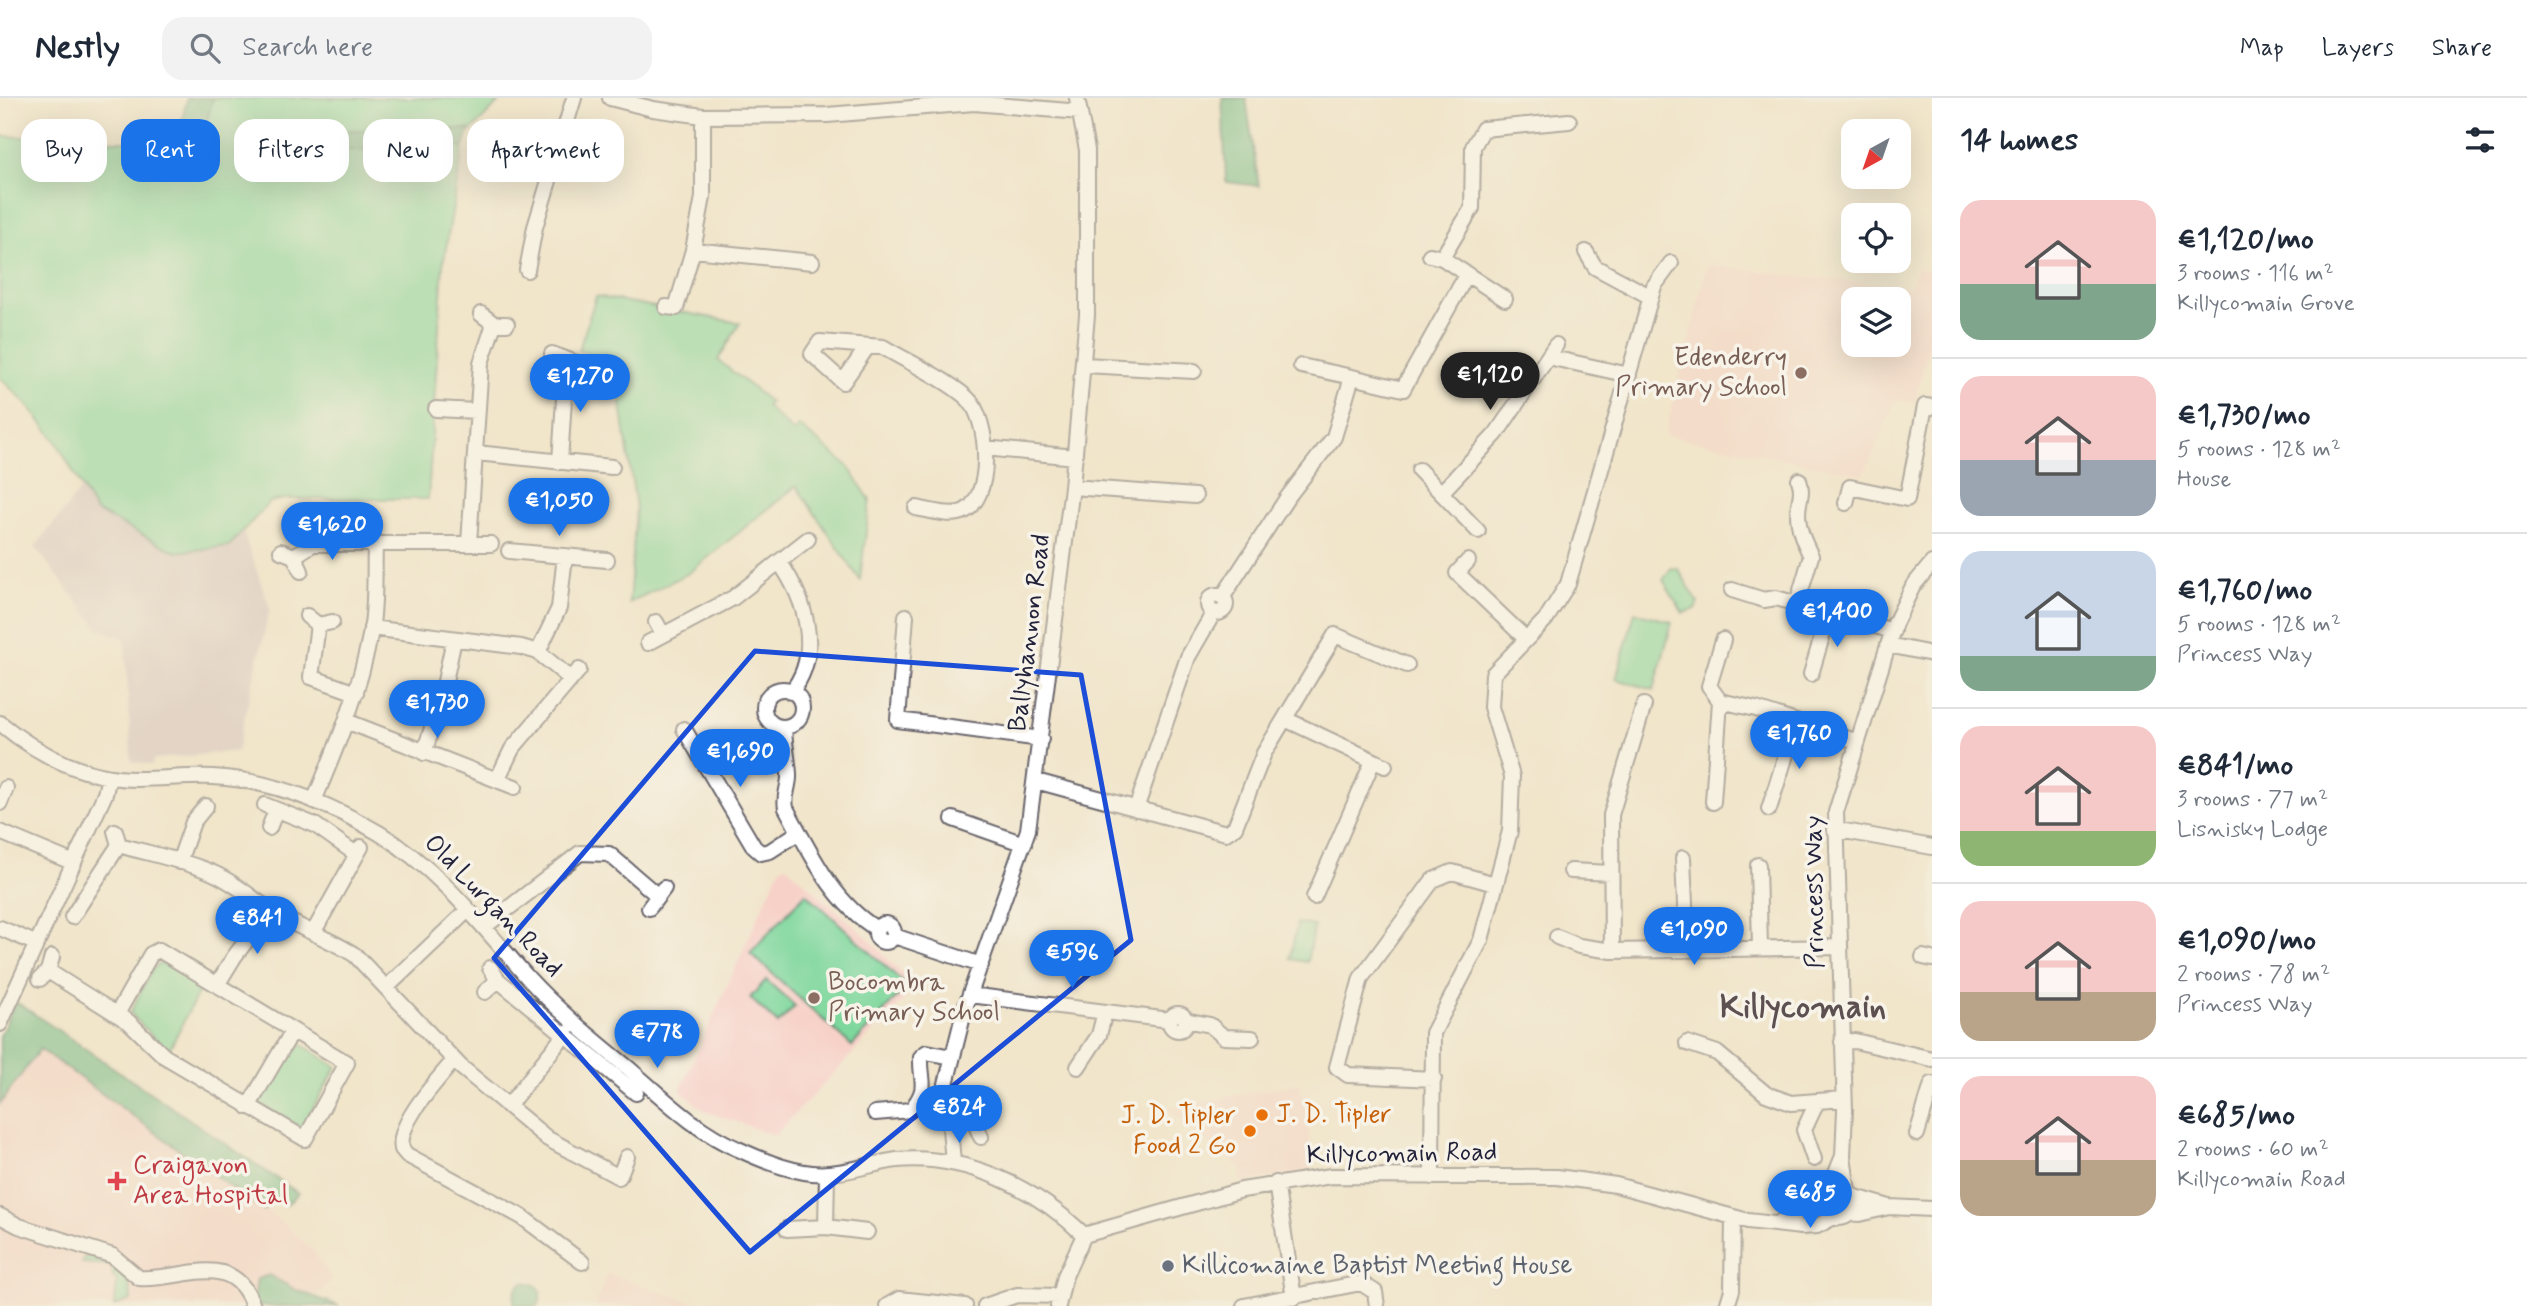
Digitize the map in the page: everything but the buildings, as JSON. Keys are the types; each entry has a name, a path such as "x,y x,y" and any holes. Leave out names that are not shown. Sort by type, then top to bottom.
{"street":[{"path":"523,263 574,98"},
{"path":"610,98 653,109 703,116 827,115 974,101 1079,105"},
{"name":"Ballyhannon Road","path":"953,1161 946,1084 951,1057 970,995 1024,844 1037,781 1085,365 1087,162 1079,105"},
{"path":"666,307 676,308 693,250 703,197 703,116"},
{"path":"1505,299 1436,256 1472,208 1473,147 1483,129 1569,121"},
{"path":"693,250 812,262"},
{"path":"1586,251 1595,267 1651,296"},
{"path":"1432,1177 1433,1033 1482,940 1510,831 1512,776 1491,707 1493,674 1546,619 1568,584 1654,286 1671,263"},
{"path":"1301,366 1403,389 1467,274"},
{"path":"469,543 482,354 500,324 481,314"},
{"path":"868,346 883,347 968,398 983,423 985,448 981,488 973,505 958,514 916,508"},
{"path":"1441,493 1496,434 1552,351 1629,375"},
{"path":"552,354 606,374"},
{"path":"560,462 565,383 571,361"},
{"path":"1085,365 1194,371"},
{"path":"1136,809 1188,657 1214,612 1225,608 1222,598 1287,498 1334,437 1352,377"},
{"path":"1846,503 1850,487 1907,499 1929,406"},
{"path":"436,409 477,411"},
{"path":"985,448 1075,457"},
{"path":"476,453 612,467"},
{"path":"1419,470 1478,531"},
{"path":"1797,604 1811,556 1800,534 1798,510 1803,493 1799,480"},
{"path":"1072,487 1195,496"},
{"path":"648,643 659,629 733,598 808,539"},
{"path":"301,571 288,553 313,544 491,544"},
{"path":"314,801 356,693 371,628 375,544"},
{"path":"509,551 607,560"},
{"path":"538,652 559,608 565,556"},
{"path":"1468,561 1457,573 1526,639"},
{"path":"780,563 799,594 808,621 801,680 791,692"},
{"name":"Princess Way","path":"1850,1194 1843,1156 1844,1099 1834,829 1836,812 1893,631 1913,586 1932,563"},
{"path":"1732,590 1764,600 1776,598 1893,631"},
{"path":"1811,674 1829,613"},
{"path":"906,616 898,720 1041,739"},
{"path":"319,621 311,677 356,693"},
{"path":"371,628 521,647 538,652 575,674 512,749 498,778"},
{"path":"1037,781 1226,833 1235,827 1264,753 1335,635 1407,665"},
{"path":"424,753 441,701 454,639"},
{"path":"1723,640 1709,686 1720,701 1858,742"},
{"path":"1888,645 1932,654"},
{"path":"773,692 791,692 799,700 801,712 795,722 784,727 768,719 765,701 773,692"},
{"path":"1713,802 1720,701"},
{"path":"1612,951 1611,815 1644,705"},
{"path":"1285,719 1379,763 1314,897"},
{"path":"346,721 424,753 498,778 515,787"},
{"name":"Old Lurgan Road","path":"0,723 52,759 109,777 214,777 265,785 314,801 381,834 422,863 532,982 701,1128 734,1148 798,1170 827,1174"},
{"path":"1769,809 1796,723"},
{"path":"784,727 784,748 790,776 784,797 799,832 829,883 858,918 877,929 877,935 882,941 891,940 894,936 981,965"},
{"path":"684,729 754,847 761,853 770,851 799,832"},
{"path":"0,1024 21,972 105,794 109,777"},
{"path":"0,803 6,789"},
{"path":"179,862 193,822 209,804"},
{"path":"269,828 271,807 314,825 358,851 313,933"},
{"path":"953,819 1024,844"},
{"path":"1834,829 1932,847"},
{"path":"0,832 74,863"},
{"path":"77,913 117,838 212,872 240,886 270,910 355,955 454,1060 548,1139 624,1179 627,1157"},
{"path":"484,927 580,853 609,854 657,898"},
{"path":"1683,858 1687,950"},
{"path":"1758,865 1760,948"},
{"path":"1571,871 1611,873"},
{"path":"1434,1079 1348,1075 1337,1067 1361,978 1433,880 1452,872 1495,884"},
{"path":"217,985 234,957 270,910"},
{"path":"387,987 468,910"},
{"path":"0,928 35,943"},
{"path":"1558,937 1579,946 1612,951 1839,947"},
{"path":"47,969 117,1014 164,1056 305,1139 347,1063 159,950 151,954 117,1014"},
{"path":"485,992 494,974 566,1033 629,1093"},
{"path":"970,995 1178,1020 1210,1025 1224,1037 1252,1038"},
{"path":"1078,1067 1099,1035 1105,1012"},
{"path":"248,1107 292,1032"},
{"path":"508,1106 566,1033"},
{"path":"1842,1042 1855,1041 1932,1059"},
{"path":"1687,1043 1717,1053 1766,1094 1791,1103 1844,1099"},
{"path":"875,1113 911,1110 922,1097 925,1081 921,1057 927,1052 951,1057"},
{"path":"454,1060 411,1117 404,1132 402,1149 407,1156 522,1217 582,1262"},
{"path":"1917,1134 1932,1084"},
{"path":"1814,1159 1804,1130 1817,1102"},
{"path":"948,1114 971,1113 981,1137"},
{"name":"Princess Way","path":"1826,1196 1843,1156"},
{"path":"826,1227 827,1174 896,1160 953,1161 976,1167 1010,1184 1069,1220 1084,1235 1069,1265 1059,1301 1033,1293 985,1306"},
{"name":"Killycomain Road","path":"1084,1235 1276,1183 1331,1176 1557,1177 1616,1185 1733,1218 1801,1227 1817,1226 1834,1217"},
{"path":"1276,1183 1294,1298"},
{"path":"1779,1223 1802,1214 1835,1188 1889,1207 1932,1209"},
{"path":"1850,1194 1853,1205 1850,1213"},
{"path":"1826,1196 1825,1208 1834,1217 1889,1207"},
{"path":"0,1216 19,1226 113,1256 139,1278 166,1278 215,1269 232,1275 240,1283 253,1306"},
{"path":"1727,1306 1732,1290 1733,1218"},
{"path":"788,1229 826,1227 867,1232"},
{"path":"1244,1306 1361,1283 1375,1292 1377,1306"},
{"path":"887,1306 899,1299 965,1306"}],"highlighted area":[{"path":"755,651 1081,675 1131,940 750,1252 494,958"}],"shaded area":[{"name":"Edenderry Primary School","path":"1707,265 1901,287 1841,287 1841,357 1911,357 1910,287 1917,268 1928,271 1932,268 1932,334 1915,401 1895,401 1864,475 1665,435"},
{"path":"82,488 95,511 229,546 243,532 270,608 237,751 154,759 151,765 131,761 125,639 99,629 35,547"},
{"name":"Bocombra Primary School","path":"785,865 868,938 915,988 775,1135 705,1111 680,1090 780,868"},
{"name":"Craigavon Area Hospital","path":"37,1035 286,1225 315,1252 331,1279 319,1294 271,1292 297,1306 0,1306 0,1090"},
{"path":"1299,1083 1309,1121 1311,1171 1241,1182 1240,1168 1167,1109"},
{"path":"607,1273 703,1306 595,1306"}],"green space":[{"path":"187,98 213,98 207,119 182,119"},
{"path":"200,98 503,98 483,119 467,119 467,135 443,265 428,499 285,499 270,502 229,546 176,552 95,511 56,441 26,403 0,378 0,136 21,137 21,182 107,182 107,141 121,141 121,182 220,182 220,119 195,119"},
{"path":"1222,98 1246,98 1259,186 1226,182"},
{"path":"453,129 467,129 464,147 453,147"},
{"path":"349,130 363,130 363,150 349,150"},
{"path":"596,296 740,323 718,360 770,402 766,406 793,432 799,426 848,466 870,500 860,580 796,486 689,573 629,603 636,508 615,363 579,350"},
{"path":"1671,568 1678,569 1698,602 1696,609 1683,613 1663,580"},
{"path":"1635,612 1672,622 1654,690 1616,679"},
{"path":"806,893 907,986 852,1046 750,953"},
{"path":"1297,923 1314,926 1307,962 1290,959"},
{"path":"161,963 168,964 202,985 168,1052 130,1013 152,969"},
{"path":"766,980 795,1006 778,1024 750,998"},
{"path":"18,1003 298,1193 287,1205 278,1197 264,1211 40,1049 0,1104 0,1036 14,1004"},
{"path":"298,1042 337,1067 301,1128 260,1105 291,1045"},
{"path":"90,1256 111,1265 82,1263 84,1257"},
{"path":"112,1265 125,1276 131,1300 115,1306 117,1279 113,1278"},
{"path":"269,1275 296,1290 339,1306 257,1306 254,1299 257,1279"},
{"path":"526,1282 536,1285 541,1291 540,1302 537,1306 514,1306 516,1288"}],"place":[{"name":"Edenderry Primary School","path":"1801,373"},
{"name":"Bocombra Primary School","path":"814,998"},
{"name":"J. D. Tipler","path":"1262,1115"},
{"name":"J. D. Tipler Food 2 Go","path":"1250,1131"},
{"name":"Craigavon Area Hospital","path":"117,1181"},
{"name":"Killicomaine Baptist Meeting House","path":"1168,1266"}],"district":[{"name":"Killycomain","path":"1803,1008"}]}
